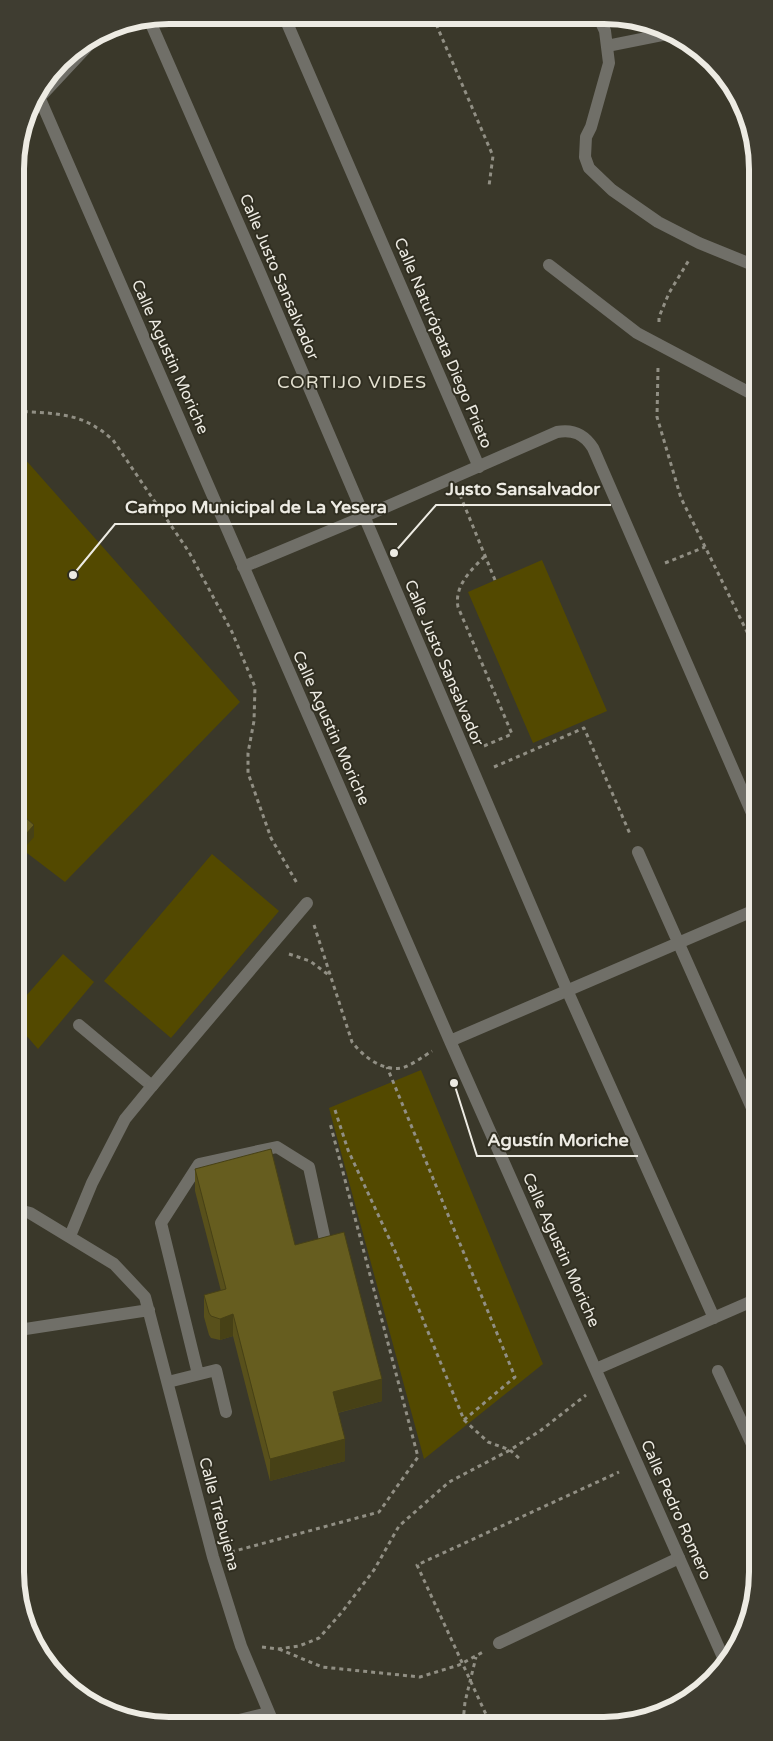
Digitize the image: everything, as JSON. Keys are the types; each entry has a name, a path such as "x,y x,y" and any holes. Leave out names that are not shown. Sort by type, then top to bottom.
{"street":[{"name":"Calle Naturópata Diego Prieto","path":"287,24 479,467 557,432 574,431 582,435 593,448 749,806"},
{"path":"602,24 605,30 609,63 585,147 585,157 589,168 612,190 650,217 699,243 749,263"},
{"name":"Calle Justo Sansalvador","path":"151,25 257,266 567,990 714,1318"},
{"path":"607,46 660,35"},
{"path":"45,93 82,53"},
{"name":"Calle Agustin Moriche","path":"41,101 450,1041 596,1369"},
{"path":"549,264 637,333 749,391"},
{"path":"243,567 479,467"},
{"path":"638,852 749,1101"},
{"path":"70,1236 92,1182 125,1119 308,903"},
{"path":"450,1041 749,913"},
{"path":"79,1025 152,1086"},
{"path":"198,1374 161,1223 199,1164 277,1147 309,1167 326,1245"},
{"name":"Calle Trebujena","path":"24,1211 70,1236 114,1264 145,1297 213,1557 241,1646 271,1717"},
{"path":"596,1369 749,1303"},
{"path":"24,1329 149,1310"},
{"name":"Calle Pedro Romero","path":"596,1369 723,1656"},
{"path":"168,1382 216,1370 226,1412"},
{"path":"718,1371 749,1438"},
{"path":"499,1643 680,1558"}],"path":[{"path":"436,24 493,156 489,186"},
{"path":"699,243 669,293 659,318 658,417 681,498 749,636"},
{"path":"24,412 76,418 96,426 113,440 189,552 232,632 255,687 254,721 248,754 248,773 271,838 308,903 352,1042 361,1053 373,1062 387,1067 402,1068 450,1041"},
{"path":"453,478 495,580"},
{"path":"646,571 705,547"},
{"path":"465,754 512,734 458,608 456,599 462,584 485,556"},
{"path":"475,776 584,728 638,852"},
{"path":"266,951 286,953 310,961 330,976"},
{"path":"387,1067 515,1377 464,1420"},
{"path":"336,1110 348,1150 395,1251 464,1420 488,1442 510,1450 521,1460"},
{"path":"213,1557 379,1512 418,1456 330,1123"},
{"path":"241,1646 278,1649 299,1646 319,1638 342,1612 374,1570 399,1526 449,1482 510,1450 540,1431 602,1382"},
{"path":"487,1717 417,1564 638,1463"},
{"path":"278,1649 322,1667 420,1677 463,1664 499,1643"},
{"path":"464,1717 476,1656"}],"shaded area":[{"path":"24,458 240,702 65,882 24,851"},
{"path":"542,560 607,711 533,743 468,592"},
{"path":"212,854 279,911 171,1038 104,981"},
{"path":"63,954 94,982 38,1049 24,1033 24,998"},
{"path":"421,1070 543,1364 424,1459 329,1108"}],"building":[{"path":"24,816 34,825 24,836"},
{"path":"271,1149 295,1245 344,1232 382,1379 333,1392 345,1439 270,1459 233,1314 220,1319 211,1316 204,1295 226,1289 195,1169"}],"place":[{"name":"Justo Sansalvador","path":"394,553"},
{"name":"Campo Municipal de La Yesera","path":"73,575"},
{"name":"Agustín Moriche","path":"454,1083"}],"district":[{"name":"CORTIJO VIDES","path":"352,382"}]}
